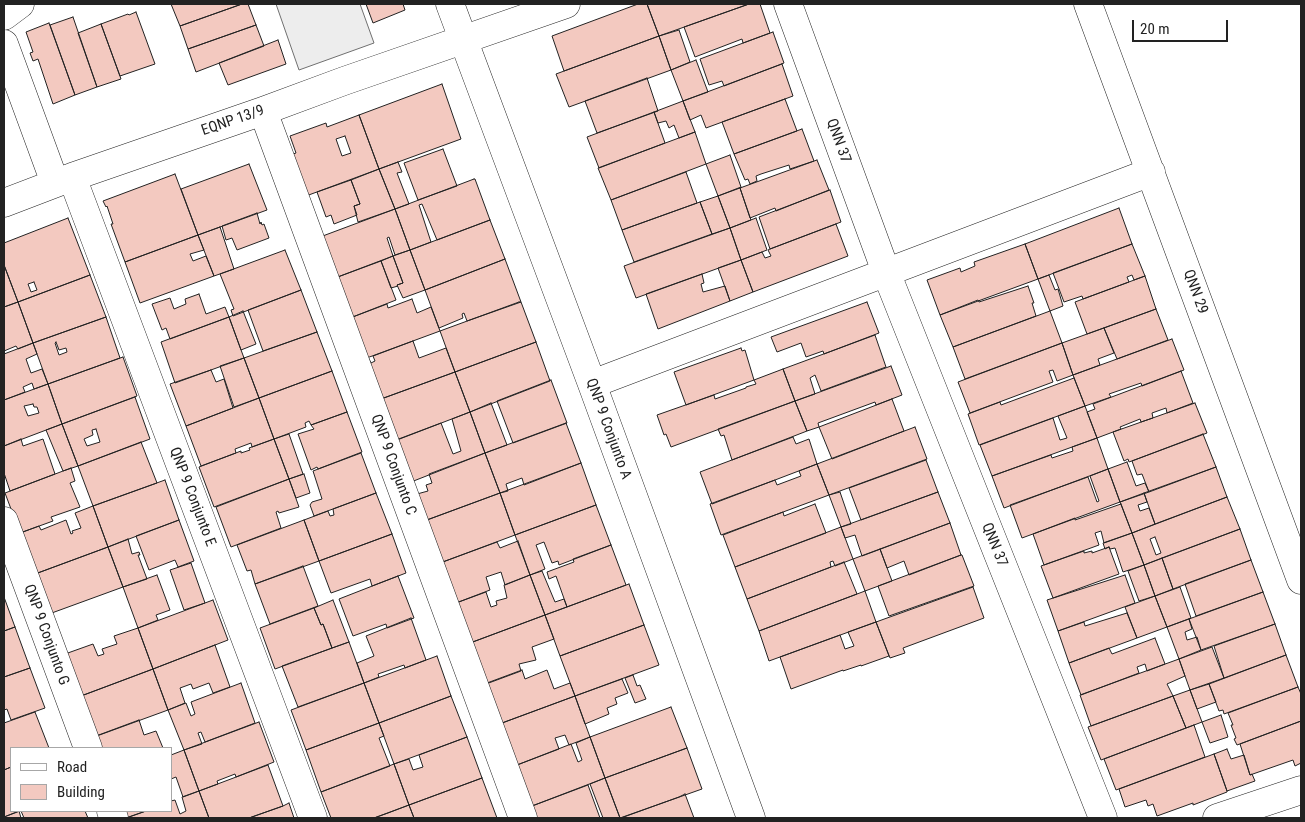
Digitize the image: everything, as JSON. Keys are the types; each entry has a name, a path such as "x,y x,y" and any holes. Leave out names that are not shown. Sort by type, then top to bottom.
{"street":[{"path":"4,16 20,4"},
{"name":"QNP 9 Conjunto A","path":"450,4 751,818"},
{"path":"463,40 566,4"},
{"name":"QNN 29","path":"1088,4 1301,580"},
{"name":"QNN 37","path":"795,6 886,272 1103,818"},
{"name":"EQNP 13/9","path":"4,203 64,180 463,40"},
{"name":"QNP 9 Conjunto E","path":"4,44 64,180 313,818"},
{"name":"QNP 9 Conjunto C","path":"263,111 523,818"},
{"path":"592,384 1151,172"},
{"name":"QNP 9 Conjunto G","path":"4,521 88,747"},
{"path":"1217,818 1301,790"}],"shaded area":[{"path":"276,4 360,4 374,43 299,70"}],"building":[{"path":"171,4 242,4 180,26"},
{"path":"242,4 248,4 256,25 188,49 180,26"},
{"path":"366,4 403,4 405,10 373,23"},
{"path":"638,4 647,4 659,36 564,71 552,36"},
{"path":"647,4 749,4 659,36"},
{"path":"749,4 760,4 770,33 743,43 742,39 695,57 684,27"},
{"path":"136,12 155,64 120,76 101,24"},
{"path":"73,17 97,87 75,95 50,25"},
{"path":"49,23 75,95 53,104 38,59 33,61 30,53 33,52 26,32"},
{"path":"101,24 121,79 97,87 78,33"},
{"path":"256,25 264,46 196,72 188,49"},
{"path":"679,30 690,62 671,70 659,36"},
{"path":"773,32 784,63 724,86 722,81 709,85 700,59"},
{"path":"659,36 671,70 569,107 556,74"},
{"path":"278,40 286,64 228,85 219,63"},
{"path":"696,60 708,92 683,101 671,70"},
{"path":"782,64 793,96 706,128 701,115 690,120 683,101"},
{"path":"647,78 658,111 597,133 585,101"},
{"path":"442,84 461,139 379,169 359,115"},
{"path":"785,99 797,131 734,154 722,122"},
{"path":"683,101 695,132 679,138 674,125 669,128 666,121 658,123 654,112"},
{"path":"654,112 665,143 599,168 587,137"},
{"path":"359,115 379,169 306,196 290,155 296,153 290,136 326,123 327,127","holes":["345,136 351,153 342,156 336,139"]},
{"path":"802,129 814,161 790,169 789,165 761,174 756,176 757,181 750,184 748,179 745,180 734,154"},
{"path":"695,132 706,164 611,200 598,168"},
{"path":"443,149 457,186 418,200 404,163"},
{"path":"730,155 741,187 718,196 706,164"},
{"path":"817,160 829,190 776,211 775,208 750,218 740,188"},
{"path":"398,162 402,172 397,173 409,204 395,209 379,169"},
{"path":"249,164 267,210 198,235 181,189"},
{"path":"379,169 395,209 358,222 354,206 360,204 351,180"},
{"path":"686,172 697,203 622,230 611,200"},
{"path":"175,174 198,235 125,262 111,224 113,224 107,206 103,201"},
{"path":"475,179 490,220 437,240 422,204 419,205 431,242 410,250 395,209"},
{"path":"351,180 360,204 354,206 357,215 334,224 331,215 326,217 317,192"},
{"path":"740,188 751,220 730,228 718,196"},
{"path":"830,190 841,222 770,249 759,217"},
{"path":"718,196 730,228 712,234 700,202"},
{"path":"700,202 712,234 634,262 622,230"},
{"path":"1119,208 1132,244 1038,279 1025,244"},
{"path":"395,209 410,250 395,255 389,237 387,238 393,256 335,278 320,237"},
{"path":"257,213 260,224 261,222 262,225 264,224 269,238 237,250 232,238 226,240 222,226"},
{"path":"68,218 90,275 18,302 4,265 4,243","holes":["34,282 37,290 31,292 28,284"]},
{"path":"756,218 767,250 741,260 730,228"},
{"path":"490,220 505,259 425,290 410,250"},
{"path":"836,224 848,256 753,292 741,260 762,252 765,258 771,256 768,250 770,249"},
{"path":"220,227 234,269 214,276 198,235"},
{"path":"730,228 741,260 636,298 624,266"},
{"path":"198,235 204,250 190,254 193,261 206,256 214,276 140,303 125,262"},
{"path":"1025,244 1038,279 940,315 927,280 960,268 961,272 975,266 974,262"},
{"path":"1132,244 1145,276 1134,280 1132,275 1127,277 1129,282 1083,299 1082,296 1064,302 1053,273"},
{"path":"285,250 301,290 233,316 231,310 234,309 220,274"},
{"path":"410,250 425,290 403,298 397,285 403,283 393,256"},
{"path":"393,256 403,283 391,288 381,261"},
{"path":"505,259 521,302 467,321 464,313 462,314 463,318 439,328 425,290"},
{"path":"741,260 753,292 730,301 718,268"},
{"path":"381,261 396,300 350,318 335,278"},
{"path":"4,265 18,302 4,307"},
{"path":"702,274 704,283 701,284 703,292 725,286 730,301 658,329 646,294"},
{"path":"90,275 106,317 33,343 18,302"},
{"path":"1049,275 1055,290 1058,289 1063,306 1050,311 1038,279"},
{"path":"1145,276 1156,309 1087,334 1075,302"},
{"path":"1028,286 1036,316 953,347 940,315 978,300 979,302"},
{"path":"301,290 317,332 263,351 248,310"},
{"path":"199,294 206,314 225,307 229,317 170,339 166,328 162,330 152,304 170,298 174,309 186,304 185,299"},
{"path":"412,299 417,313 431,307 440,331 364,359 350,318 387,304 388,308"},
{"path":"18,302 33,343 18,349 16,346 4,351 4,307"},
{"path":"521,302 536,342 455,372 440,331"},
{"path":"867,302 879,333 824,354 823,351 806,357 801,343 777,352 771,337"},
{"path":"1156,309 1168,340 1117,359 1104,328"},
{"path":"243,311 256,344 241,350 229,317"},
{"path":"1050,311 1062,343 965,379 953,347"},
{"path":"106,317 120,358 48,384 33,343","holes":["56,342 59,350 66,348 67,352 59,355"]},
{"path":"229,317 244,358 175,383 161,342"},
{"path":"1104,328 1114,353 1098,359 1100,365 1073,375 1062,343"},
{"path":"317,332 332,371 259,398 244,358"},
{"path":"875,335 886,367 821,391 815,375 810,378 815,394 795,401 783,369"},
{"path":"1172,339 1184,370 1142,386 1141,383 1109,394 1111,397 1085,406 1073,375"},
{"path":"413,341 419,358 446,348 455,372 381,399 364,359 368,357 371,363 375,361 373,356"},
{"path":"536,342 550,381 470,412 455,372"},
{"path":"33,343 37,354 26,359 31,373 42,369 48,384 34,389 32,383 23,387 25,392 4,400 4,354"},
{"path":"1062,343 1073,375 1057,381 1053,370 1049,371 1053,382 970,413 958,382"},
{"path":"741,348 742,351 745,350 754,380 686,405 674,372"},
{"path":"123,357 137,396 62,424 48,384"},
{"path":"244,358 259,398 234,407 220,366"},
{"path":"891,366 902,395 876,405 875,402 818,423 819,427 807,431 795,401"},
{"path":"783,369 795,401 671,447 666,434 664,435 657,415 714,395 715,399 746,388 756,384 754,380"},
{"path":"211,370 216,382 224,379 233,408 186,426 170,384"},
{"path":"332,371 347,412 311,425 309,421 305,423 306,427 274,439 259,398"},
{"path":"1181,371 1193,403 1167,413 1166,408 1152,413 1153,418 1141,422 1140,419 1097,438 1087,412 1095,409 1093,404"},
{"path":"455,372 470,412 397,440 381,399"},
{"path":"1074,378 1085,406 979,445 968,414 1000,402 1001,405"},
{"path":"551,380 567,423 513,443 497,401"},
{"path":"48,384 62,424 4,446 4,400","holes":["33,404 34,407 37,407 39,413 28,416 24,406"]},
{"path":"135,397 150,439 78,466 62,424","holes":["96,429 100,442 87,446 84,439 93,435 92,430"]},
{"path":"259,398 274,439 252,447 251,443 235,449 236,453 201,466 186,426"},
{"path":"892,399 904,431 832,459 819,427"},
{"path":"795,401 807,431 732,460 724,435 721,436 718,429"},
{"path":"491,403 507,445 485,453 470,412"},
{"path":"1195,403 1207,433 1129,462 1128,459 1124,461 1113,432"},
{"path":"1085,406 1097,438 992,476 980,445 1053,418 1060,440 1067,438 1058,416"},
{"path":"347,412 362,452 311,470 298,434 314,429 311,425"},
{"path":"470,412 485,453 411,482 396,440 441,423 453,454 461,451 452,419"},
{"path":"566,423 581,463 524,485 522,478 506,484 508,491 500,493 485,453"},
{"path":"62,424 78,466 63,471 46,430"},
{"path":"915,427 927,459 829,495 817,464"},
{"path":"289,434 303,474 289,479 274,439"},
{"path":"1203,434 1216,467 1149,492 1142,474 1137,475 1132,461"},
{"path":"793,437 796,444 809,439 817,464 712,504 700,472"},
{"path":"1097,438 1108,469 1004,508 992,476 1051,455 1052,458 1073,451 1072,447"},
{"path":"21,439 23,446 43,439 55,474 10,491 4,473 4,446"},
{"path":"274,439 289,479 214,507 199,467 241,451 241,453 250,450 249,448"},
{"path":"141,442 157,483 93,506 78,466"},
{"path":"361,453 376,493 314,516 310,505 312,502 322,499 313,471"},
{"path":"485,453 500,493 427,520 417,494 428,491 426,485 432,483 429,474"},
{"path":"926,460 938,492 861,520 849,488"},
{"path":"1127,462 1136,486 1145,483 1149,492 1120,502 1108,469"},
{"path":"581,463 596,505 515,535 500,493"},
{"path":"817,464 829,495 721,535 710,504 775,480 777,485 801,476 799,471"},
{"path":"1216,467 1227,497 1155,524 1144,493"},
{"path":"71,468 75,481 70,483 80,507 51,517 53,521 20,533 5,493"},
{"path":"1108,469 1120,502 1022,538 1010,505 1088,477 1097,502 1099,501 1090,476"},
{"path":"304,474 310,493 296,498 289,479"},
{"path":"289,479 299,507 279,513 278,511 276,512 281,528 231,547 216,507"},
{"path":"165,480 179,520 108,547 93,506"},
{"path":"840,492 851,524 841,527 829,495"},
{"path":"938,492 950,523 862,556 855,535 845,538 841,527"},
{"path":"376,493 392,534 319,561 304,520 328,511 330,516 334,515 333,509"},
{"path":"500,493 515,535 440,563 424,521"},
{"path":"1144,493 1147,502 1138,505 1140,511 1149,508 1155,524 1132,533 1120,502"},
{"path":"1227,497 1240,529 1144,565 1132,533","holes":["1155,537 1161,553 1156,555 1150,539"]},
{"path":"815,504 826,533 735,567 723,535 783,512 784,516"},
{"path":"1121,504 1132,533 1104,543 1101,531 1095,533 1099,545 1044,565 1033,534 1075,518 1075,520"},
{"path":"596,505 611,545 559,565 558,561 552,563 544,542 536,545 545,569 530,575 515,535"},
{"path":"93,506 108,547 35,574 20,533 39,526 41,530 66,520 71,534 73,533 72,531 81,528 75,513"},
{"path":"179,520 194,561 178,567 175,560 149,570 136,536"},
{"path":"304,520 319,561 255,584 251,570 247,571 237,545"},
{"path":"950,523 961,555 909,575 904,561 887,568 880,549"},
{"path":"841,527 853,559 835,566 833,561 830,562 831,567 747,599 735,567"},
{"path":"1240,529 1251,560 1173,589 1162,558"},
{"path":"1132,533 1144,565 1123,572 1115,548 1110,549 1109,547 1105,549 1103,543"},
{"path":"392,534 406,573 372,586 370,579 331,593 319,561"},
{"path":"128,539 132,554 139,552 140,555 138,555 147,579 123,587 108,547"},
{"path":"518,541 530,575 505,585 501,572 486,577 490,590 456,603 440,563 497,542 500,548"},
{"path":"611,545 626,585 567,607 556,576 549,579 547,572 574,562 573,559"},
{"path":"108,547 123,587 49,614 35,574"},
{"path":"1109,547 1119,574 1053,598 1041,566 1084,551 1084,553 1092,551 1092,553"},
{"path":"880,549 892,581 865,591 853,559"},
{"path":"962,555 974,586 889,616 878,586"},
{"path":"1162,558 1173,589 1155,596 1144,565"},
{"path":"1251,560 1263,592 1196,616 1185,584"},
{"path":"844,562 857,594 759,631 747,599"},
{"path":"191,563 205,603 184,610 170,570"},
{"path":"1144,565 1155,596 1139,601 1128,571"},
{"path":"303,566 318,606 270,624 255,584"},
{"path":"542,571 555,602 564,599 567,607 545,615 530,575"},
{"path":"157,575 170,610 156,615 158,620 138,628 123,587"},
{"path":"530,575 545,615 470,643 456,603 486,592 491,607 497,605 496,601 507,598 504,585"},
{"path":"1125,575 1135,603 1058,631 1047,600"},
{"path":"398,576 414,618 387,628 386,624 353,636 339,599"},
{"path":"629,584 644,625 560,656 545,615"},
{"path":"973,587 984,618 903,648 905,653 890,658 876,622"},
{"path":"1180,587 1191,618 1167,627 1155,596"},
{"path":"865,591 876,622 769,661 759,631"},
{"path":"1263,592 1275,624 1201,650 1189,619"},
{"path":"1155,596 1167,627 1137,638 1125,607"},
{"path":"4,597 15,627 4,631"},
{"path":"213,600 228,640 153,669 138,628"},
{"path":"333,600 349,642 332,648 323,624 321,625 314,608"},
{"path":"314,608 321,625 323,624 332,648 275,669 260,628"},
{"path":"1127,613 1137,638 1069,663 1058,631 1084,622 1085,626"},
{"path":"545,615 554,639 532,647 536,660 519,664 521,671 486,684 470,643"},
{"path":"411,618 426,660 405,668 404,665 378,674 379,677 364,683 357,663 374,656 366,636"},
{"path":"1189,619 1192,629 1185,632 1187,640 1197,637 1201,650 1179,659 1167,627"},
{"path":"876,622 889,656 791,689 780,657 840,635 845,649 854,646 848,632"},
{"path":"1275,624 1286,655 1224,678 1214,646"},
{"path":"644,625 659,665 575,696 560,656"},
{"path":"15,627 30,668 4,677 4,631"},
{"path":"138,628 153,669 81,696 65,654 93,644 98,656 104,654 102,649 117,644 114,636"},
{"path":"1155,638 1165,664 1147,671 1145,664 1137,667 1139,673 1081,695 1069,663 1109,648 1112,654"},
{"path":"349,642 364,683 298,707 282,666"},
{"path":"215,645 230,687 213,693 209,683 193,689 191,684 180,688 185,703 168,710 153,669"},
{"path":"1212,647 1224,678 1190,690 1179,659"},
{"path":"1286,655 1298,687 1224,714 1223,710 1219,711 1209,684"},
{"path":"437,656 451,696 379,723 364,683"},
{"path":"1179,659 1185,676 1167,684 1173,696 1091,726 1080,695"},
{"path":"30,668 45,708 11,720 7,709 4,710 4,677"},
{"path":"153,669 168,710 94,737 81,696"},
{"path":"522,670 525,679 547,670 554,689 570,683 575,696 502,723 487,683"},
{"path":"633,675 637,686 640,685 646,699 635,703 625,678"},
{"path":"622,679 628,693 615,698 617,704 607,708 609,714 585,724 575,696"},
{"path":"241,683 255,723 205,742 201,732 198,733 202,744 184,750 168,710 186,703 191,716 195,714 191,702"},
{"path":"364,683 379,723 306,750 291,710"},
{"path":"1209,684 1216,702 1197,709 1190,690"},
{"path":"1298,687 1301,694 1301,721 1237,745 1231,725 1233,725 1228,713"},
{"path":"1190,690 1202,722 1186,728 1173,696"},
{"path":"451,696 467,737 394,764 379,723"},
{"path":"575,696 590,737 569,745 565,735 555,738 559,749 517,765 502,723"},
{"path":"1173,696 1186,728 1101,760 1088,727"},
{"path":"671,707 687,748 605,778 590,737"},
{"path":"35,712 49,747 10,747 10,767 4,770 4,723"},
{"path":"1221,715 1228,737 1210,743 1202,722"},
{"path":"139,720 144,735 156,731 163,747 100,747 96,736"},
{"path":"1301,721 1301,763 1295,766 1293,760 1250,775 1240,744"},
{"path":"259,722 274,762 236,777 235,774 217,781 218,784 199,791 184,750"},
{"path":"379,723 384,736 379,738 390,766 321,792 306,750"},
{"path":"1194,725 1205,757 1116,790 1104,759"},
{"path":"467,737 482,778 409,805 394,764 409,759 413,770 423,767 419,755"},
{"path":"590,737 605,778 532,806 517,765 571,744 578,762 582,760 576,743"},
{"path":"687,748 702,789 620,818 605,778"},
{"path":"1227,749 1231,759 1244,755 1250,775 1252,774 1255,781 1227,791 1214,754"},
{"path":"184,750 199,791 183,797 176,777 172,779 172,755"},
{"path":"1214,754 1227,792 1157,816 1153,804 1148,806 1146,800 1125,807 1119,789"},
{"path":"394,764 409,805 374,818 331,818 321,792"},
{"path":"268,765 283,806 249,818 209,818 199,791"},
{"path":"10,767 10,812 17,812 4,817 4,770"},
{"path":"482,778 497,818 414,818 409,805"},
{"path":"605,778 620,818 603,818 590,784"},
{"path":"588,785 600,818 537,818 532,806"},
{"path":"199,791 209,818 126,818 143,812 172,812 172,801 175,800 180,814 186,811 182,797"},
{"path":"685,794 694,818 621,818 679,797"},
{"path":"289,803 294,818 249,818 283,806"},
{"path":"409,805 414,818 374,818 388,813"},
{"path":"19,812 21,818 4,818"},
{"path":"21,812 85,812 88,818 24,818"},
{"path":"123,812 143,812 126,818"}]}
